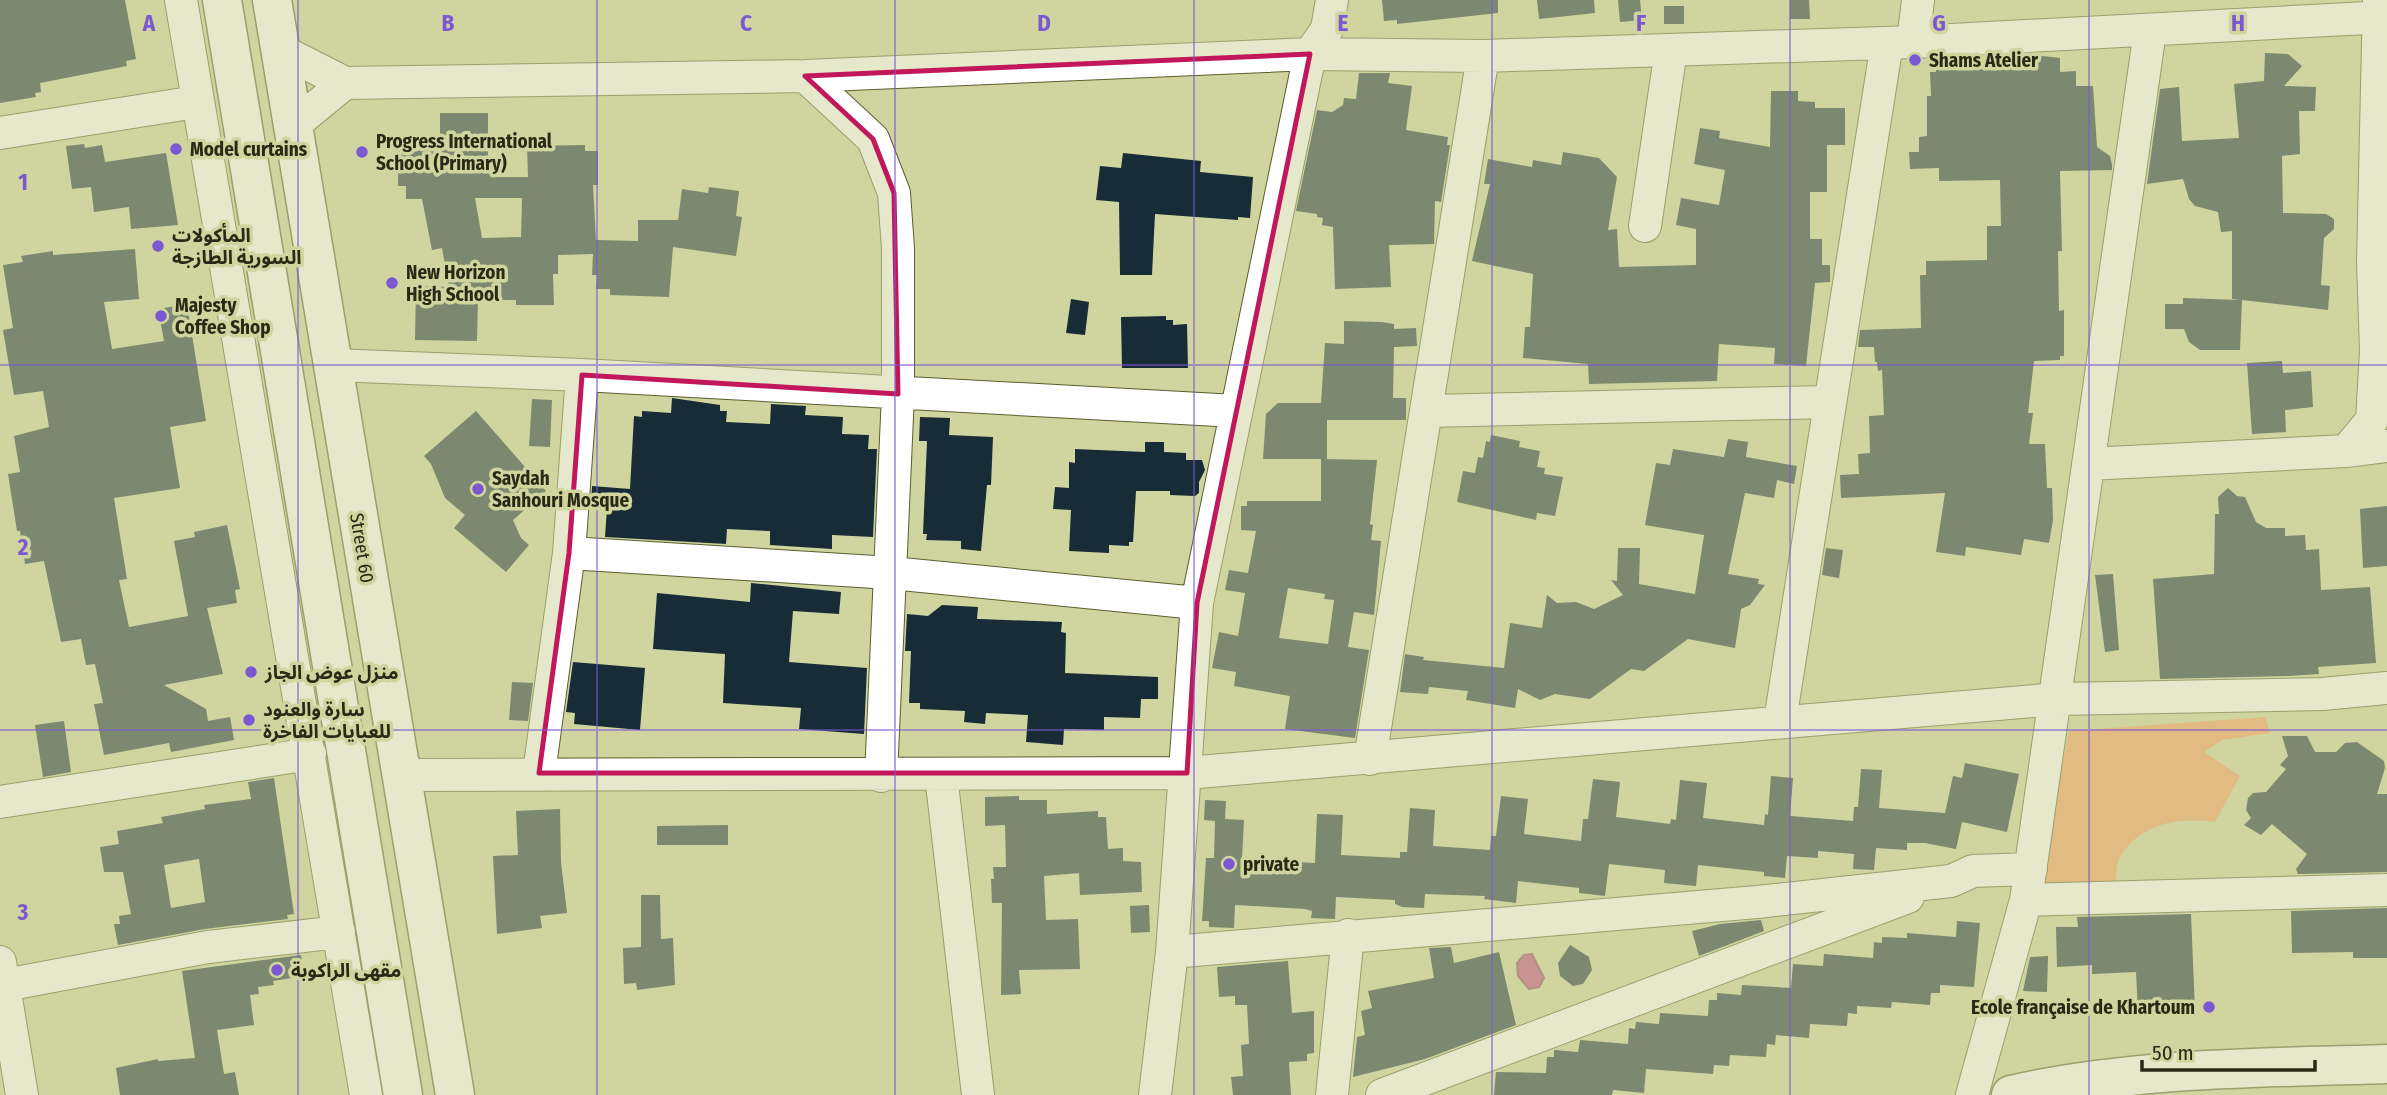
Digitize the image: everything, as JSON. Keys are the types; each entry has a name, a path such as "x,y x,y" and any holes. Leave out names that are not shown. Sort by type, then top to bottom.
{"main road":[{"path":"222,0 403,1095"},
{"name":"Street 60","path":"272,0 295,124 376,630 404,775 455,1095"},
{"path":"2011,1095 2047,1087 2151,1076 2387,1063"}],"street":[{"path":"181,0 196,102 310,754 366,1095"},
{"path":"1155,1095 1172,951 1187,773 1197,603 1310,54 1327,29 1332,0"},
{"path":"1780,722 1829,402 1900,43 1918,0"},
{"path":"282,51 345,83 805,76 1310,54 1483,56 1900,43 2150,31 2381,12 2380,261 2372,420 2346,451"},
{"path":"1972,1095 2029,885 2150,31"},
{"path":"1645,226 1671,50"},
{"path":"1370,758 1483,56"},
{"path":"805,76 873,139 894,193 898,249 898,394 881,776"},
{"path":"295,124 345,83"},
{"path":"0,133 196,102"},
{"path":"333,365 582,375 1236,411"},
{"path":"539,774 569,553 582,375"},
{"path":"1427,411 1829,402"},
{"path":"2088,464 2346,451 2387,446"},
{"path":"569,553 891,573 1197,603"},
{"path":"404,775 881,776 1187,773 2057,699 2322,694 2387,688"},
{"path":"0,802 310,754"},
{"path":"941,775 978,1095"},
{"path":"1382,1095 1973,871 2029,885 2387,890"},
{"path":"1172,951 1757,902 1951,881"},
{"path":"22,1095 2,973 339,932"},
{"path":"1332,1095 1348,936"}],"highlighted area":[{"path":"1310,54 1197,603 1187,773 539,773 569,553 582,375 898,394 894,193 873,139 805,76"}],"shaded area":[{"path":"2265,717 2270,733 2222,740 2204,752 2240,776 2215,822 2174,822 2148,830 2137,837 2119,859 2116,886 2038,889 2069,731"},
{"path":"1532,954 1544,978 1539,987 1529,989 1518,976 1517,963 1524,955"}],"building":[{"path":"0,0 125,0 136,59 126,61 127,66 40,83 41,92 35,93 36,97 0,103"},
{"path":"1382,0 1498,0 1498,13 1397,24 1397,20 1384,21"},
{"path":"1537,0 1594,0 1595,13 1539,19"},
{"path":"1618,0 1640,0 1642,20 1620,22"},
{"path":"1790,0 1809,0 1810,19 1790,19"},
{"path":"1664,6 1684,6 1684,24 1664,24"},
{"path":"2265,53 2288,54 2302,66 2284,86 2316,87 2315,111 2299,111 2300,154 2282,156 2283,213 2326,214 2334,219 2334,229 2324,238 2321,285 2330,286 2328,310 2242,300 2240,350 2200,350 2189,342 2184,329 2165,329 2165,304 2183,304 2183,298 2240,300 2232,299 2232,231 2221,232 2218,212 2195,206 2189,199 2183,179 2147,184 2160,89 2179,87 2182,141 2239,138 2234,84 2264,81"},
{"path":"2025,54 2060,58 2060,72 2076,71 2076,86 2093,86 2097,147 2110,156 2112,165 2112,170 2060,171 2062,251 2058,251 2059,311 2064,310 2064,356 2060,356 2060,360 2034,361 2028,413 2033,413 2029,444 2045,444 2047,488 2052,488 2053,520 2049,543 2024,539 2021,555 1966,547 1965,556 1936,552 1945,493 1841,498 1840,475 1859,474 1858,454 1870,453 1869,416 1884,415 1882,370 1878,371 1874,347 1858,347 1860,330 1921,328 1920,275 1926,275 1926,261 1987,260 1987,226 2001,226 2000,180 1939,181 1939,168 1910,169 1909,152 1919,152 1919,137 1927,136 1927,96 1931,96 1930,72 1936,72 1936,67 1959,67 1959,59 1981,58 1982,69 2020,68 2020,59 2025,59"},
{"path":"1359,73 1390,73 1388,83 1412,86 1406,130 1448,137 1447,145 1450,145 1441,202 1435,201 1434,244 1389,245 1391,287 1335,289 1333,227 1322,225 1323,218 1317,217 1317,214 1296,211 1317,110 1332,112 1343,105 1344,98 1356,99"},
{"path":"1771,91 1798,91 1798,101 1815,102 1815,108 1845,108 1845,145 1827,145 1827,192 1810,192 1810,239 1822,239 1822,265 1830,265 1830,282 1815,283 1806,366 1774,364 1775,348 1719,344 1717,381 1589,384 1588,364 1523,358 1525,327 1530,327 1533,274 1472,261 1490,184 1484,184 1488,159 1532,167 1533,160 1561,165 1563,152 1599,158 1617,177 1608,230 1617,229 1619,267 1696,265 1696,229 1676,225 1681,198 1719,205 1725,170 1694,164 1700,128 1720,131 1719,138 1770,147"},
{"path":"440,113 488,113 488,165 492,165 492,177 528,177 527,146 585,145 585,151 598,151 598,185 593,185 596,240 638,241 638,220 678,220 682,189 708,193 709,187 739,191 736,216 742,217 736,256 673,247 669,297 610,295 610,289 596,289 597,275 592,275 593,254 558,255 558,274 553,274 554,305 516,305 516,300 478,300 477,341 415,340 416,286 449,287 442,248 432,250 422,199 406,199 406,186 398,186 398,150 440,150","holes":["475,198 522,198 521,237 482,238"]},
{"path":"84,144 85,148 102,145 105,162 166,153 178,225 131,229 129,207 94,212 91,187 72,189 66,146"},
{"path":"1123,153 1201,161 1200,172 1253,177 1250,218 1238,217 1238,220 1155,214 1152,275 1120,275 1119,202 1096,200 1100,166 1121,168"},
{"path":"135,249 139,299 104,302 112,349 164,341 158,309 187,304 206,421 170,427 180,488 114,498 127,579 119,580 129,627 188,616 174,541 195,537 194,532 227,525 240,589 235,590 237,603 207,608 223,674 164,685 206,709 208,721 230,717 234,740 171,752 169,743 104,755 94,704 103,703 95,664 86,665 81,639 61,642 44,561 25,564 20,531 17,531 8,474 20,472 14,436 49,427 43,391 14,395 3,330 13,328 3,265 23,262 21,256 53,251 53,255"},
{"path":"1071,299 1089,302 1085,335 1066,333"},
{"path":"1166,316 1166,320 1173,320 1173,325 1187,324 1188,368 1122,368 1121,317"},
{"path":"1344,321 1382,322 1394,324 1394,329 1416,328 1417,346 1394,347 1393,398 1406,398 1406,420 1327,420 1327,459 1263,459 1266,414 1278,403 1321,403 1325,343 1344,344"},
{"path":"2282,361 2283,373 2311,371 2313,407 2285,410 2286,432 2252,434 2247,363"},
{"path":"672,398 720,405 720,411 727,411 726,422 770,424 771,404 806,406 805,415 843,417 842,434 869,435 868,449 877,449 873,537 832,535 832,549 770,545 770,531 727,529 726,544 605,537 607,508 591,507 592,486 630,489 634,416 642,417 642,411 671,413"},
{"path":"532,399 552,400 550,447 529,446"},
{"path":"476,411 546,491 513,520 521,538 529,545 506,572 454,528 465,515 445,498 431,464 424,456"},
{"path":"920,417 950,418 949,435 993,437 991,485 987,485 981,551 961,549 961,541 926,540 927,534 923,534 927,441 919,441"},
{"path":"1491,435 1520,441 1519,447 1540,451 1537,467 1545,468 1544,474 1563,477 1555,516 1537,513 1536,520 1457,502 1463,471 1475,473 1478,457 1483,458 1486,441 1490,442"},
{"path":"1728,439 1748,442 1746,457 1797,466 1794,484 1777,480 1774,498 1745,493 1728,574 1759,579 1758,584 1765,585 1750,605 1741,609 1735,648 1688,639 1644,671 1631,669 1590,699 1555,694 1540,700 1518,689 1515,708 1466,700 1468,691 1429,687 1428,694 1400,692 1405,654 1424,657 1423,660 1504,668 1510,623 1542,628 1547,595 1557,603 1576,602 1594,609 1623,595 1611,580 1617,581 1618,548 1640,548 1639,584 1695,594 1704,535 1645,525 1656,463 1670,465 1673,449 1724,457"},
{"path":"1145,442 1164,442 1164,452 1186,453 1186,460 1202,460 1205,470 1199,482 1199,493 1195,496 1170,495 1170,491 1136,491 1133,542 1129,542 1129,546 1109,545 1109,553 1069,551 1071,510 1053,509 1055,487 1069,488 1069,462 1075,463 1075,449 1145,452"},
{"path":"1321,459 1377,460 1370,524 1373,525 1371,540 1381,541 1374,615 1354,612 1348,647 1369,650 1355,738 1285,729 1290,696 1234,686 1236,672 1212,668 1219,632 1238,636 1245,593 1225,590 1229,570 1248,573 1256,531 1241,530 1241,506 1247,506 1247,501 1321,501","holes":["1288,588 1325,594 1324,599 1334,600 1328,644 1279,638"]},
{"path":"2228,488 2237,496 2245,497 2256,522 2266,528 2285,528 2285,536 2305,535 2306,550 2319,549 2321,590 2370,587 2376,663 2318,667 2319,674 2160,679 2153,579 2214,574 2215,514 2219,514 2218,497"},
{"path":"2387,506 2387,566 2363,568 2360,509"},
{"path":"1826,548 1843,550 1839,578 1822,575"},
{"path":"2113,574 2119,650 2105,652 2095,575"},
{"path":"751,583 841,592 839,614 793,611 789,662 867,668 864,734 799,729 801,708 723,703 725,654 653,649 657,593 750,602"},
{"path":"942,605 978,607 977,619 1062,622 1061,632 1066,633 1065,673 1158,677 1158,699 1141,699 1140,718 1104,717 1104,730 1064,729 1063,745 1026,742 1028,715 986,713 985,724 964,722 965,711 920,709 920,703 909,703 911,651 905,651 907,614 928,616"},
{"path":"573,662 645,668 640,730 574,724 575,713 566,712"},
{"path":"512,682 533,683 528,721 509,720"},
{"path":"64,721 71,772 43,777 35,725"},
{"path":"2282,736 2307,736 2315,752 2336,752 2345,743 2357,742 2384,761 2385,768 2377,794 2387,794 2387,872 2298,874 2296,869 2307,854 2272,824 2261,835 2244,825 2251,818 2246,810 2248,798 2253,793 2266,792 2286,769 2280,765 2288,756"},
{"path":"1965,763 2019,774 2007,832 1962,822 1956,849 1925,843 1907,843 1907,850 1876,848 1874,870 1853,869 1854,854 1818,851 1818,858 1787,856 1785,878 1764,876 1764,872 1698,865 1696,886 1664,883 1665,870 1609,864 1605,896 1579,893 1579,888 1518,881 1516,903 1484,899 1485,896 1425,894 1424,908 1402,907 1395,904 1395,900 1336,897 1335,919 1311,918 1312,911 1305,909 1235,905 1234,928 1209,927 1209,921 1202,921 1206,858 1214,858 1215,821 1204,820 1205,800 1226,801 1225,819 1244,820 1242,859 1315,863 1317,814 1343,815 1341,855 1400,858 1400,852 1407,852 1410,808 1435,810 1433,846 1490,850 1491,836 1496,836 1501,796 1528,799 1524,834 1581,841 1583,819 1588,819 1593,779 1620,782 1616,817 1670,824 1671,819 1676,820 1680,780 1707,783 1703,818 1764,825 1765,814 1768,815 1771,776 1793,778 1790,816 1853,821 1854,807 1858,807 1861,769 1882,770 1879,808 1945,813 1953,776 1962,778"},
{"path":"274,778 294,914 287,915 288,919 205,929 118,945 114,924 120,924 119,916 131,914 123,872 104,872 100,847 119,844 117,831 163,823 161,817 205,809 204,805 251,799 248,782","holes":["199,859 205,902 171,908 164,865"]},
{"path":"1019,796 1019,800 1047,800 1047,814 1098,811 1098,817 1106,817 1108,849 1123,848 1123,861 1141,862 1142,892 1080,895 1079,873 1044,876 1046,920 1078,919 1080,969 1019,970 1021,994 1001,995 1002,903 992,903 991,879 994,879 993,867 1006,867 1005,825 985,826 985,797"},
{"path":"560,809 561,862 567,913 540,916 542,928 497,934 493,856 518,855 516,811"},
{"path":"728,825 728,845 657,845 657,826"},
{"path":"641,895 660,895 661,939 673,938 675,985 637,990 636,983 624,984 623,948 641,947"},
{"path":"1149,905 1150,932 1131,933 1130,906"},
{"path":"2387,908 2387,958 2353,958 2353,952 2292,953 2291,911"},
{"path":"2191,914 2195,1010 2138,1012 2136,972 2092,974 2092,965 2057,967 2056,927 2078,927 2077,917"},
{"path":"1761,920 1764,931 1699,956 1692,931 1720,924"},
{"path":"1957,921 1980,923 1974,987 1940,985 1940,993 1931,993 1930,1005 1892,1002 1891,1008 1857,1006 1857,1014 1848,1013 1847,1026 1810,1024 1809,1038 1776,1035 1775,1045 1767,1044 1766,1057 1730,1055 1729,1066 1714,1065 1713,1074 1646,1069 1644,1093 1613,1090 1612,1095 1494,1095 1496,1072 1546,1073 1547,1057 1554,1057 1554,1050 1578,1052 1580,1040 1628,1044 1629,1028 1635,1029 1636,1022 1659,1024 1660,1013 1708,1016 1709,1000 1717,1000 1717,993 1741,995 1742,985 1791,988 1793,964 1823,966 1824,954 1873,958 1874,942 1882,943 1882,937 1907,938 1907,933 1956,937"},
{"path":"1570,945 1589,957 1592,970 1583,984 1573,986 1560,976 1558,963"},
{"path":"1451,947 1454,963 1499,952 1516,1025 1425,1059 1353,1077 1357,1037 1365,1035 1361,1011 1372,1008 1368,991 1434,978 1429,948"},
{"path":"301,955 304,976 273,981 274,985 258,987 259,994 250,995 254,1025 217,1030 224,1074 235,1072 239,1095 120,1095 116,1068 158,1059 195,1058 182,971"},
{"path":"2048,956 2047,992 2023,991 2030,957"},
{"path":"1288,961 1292,1013 1314,1011 1314,1053 1307,1054 1307,1061 1289,1062 1291,1095 1233,1095 1231,1077 1243,1076 1241,1045 1249,1044 1247,1005 1235,1005 1235,996 1219,997 1217,967"}],"place":[{"name":"Shams Atelier","path":"1915,60"},
{"name":"Model curtains","path":"176,149"},
{"name":"Progress International School (Primary)","path":"362,152"},
{"name":"المأكولات السورية الطازجة","path":"158,246"},
{"name":"New Horizon High School","path":"392,283"},
{"name":"Majesty Coffee Shop","path":"161,316"},
{"name":"Saydah Sanhouri Mosque","path":"478,489"},
{"name":"منزل عوض الجاز","path":"251,672"},
{"name":"سارة والعنود للعبايات الفاخرة","path":"249,720"},
{"name":"private","path":"1229,864"},
{"name":"مقهى الراكوبة","path":"277,970"},
{"name":"Ecole française de Khartoum","path":"2209,1007"}]}
